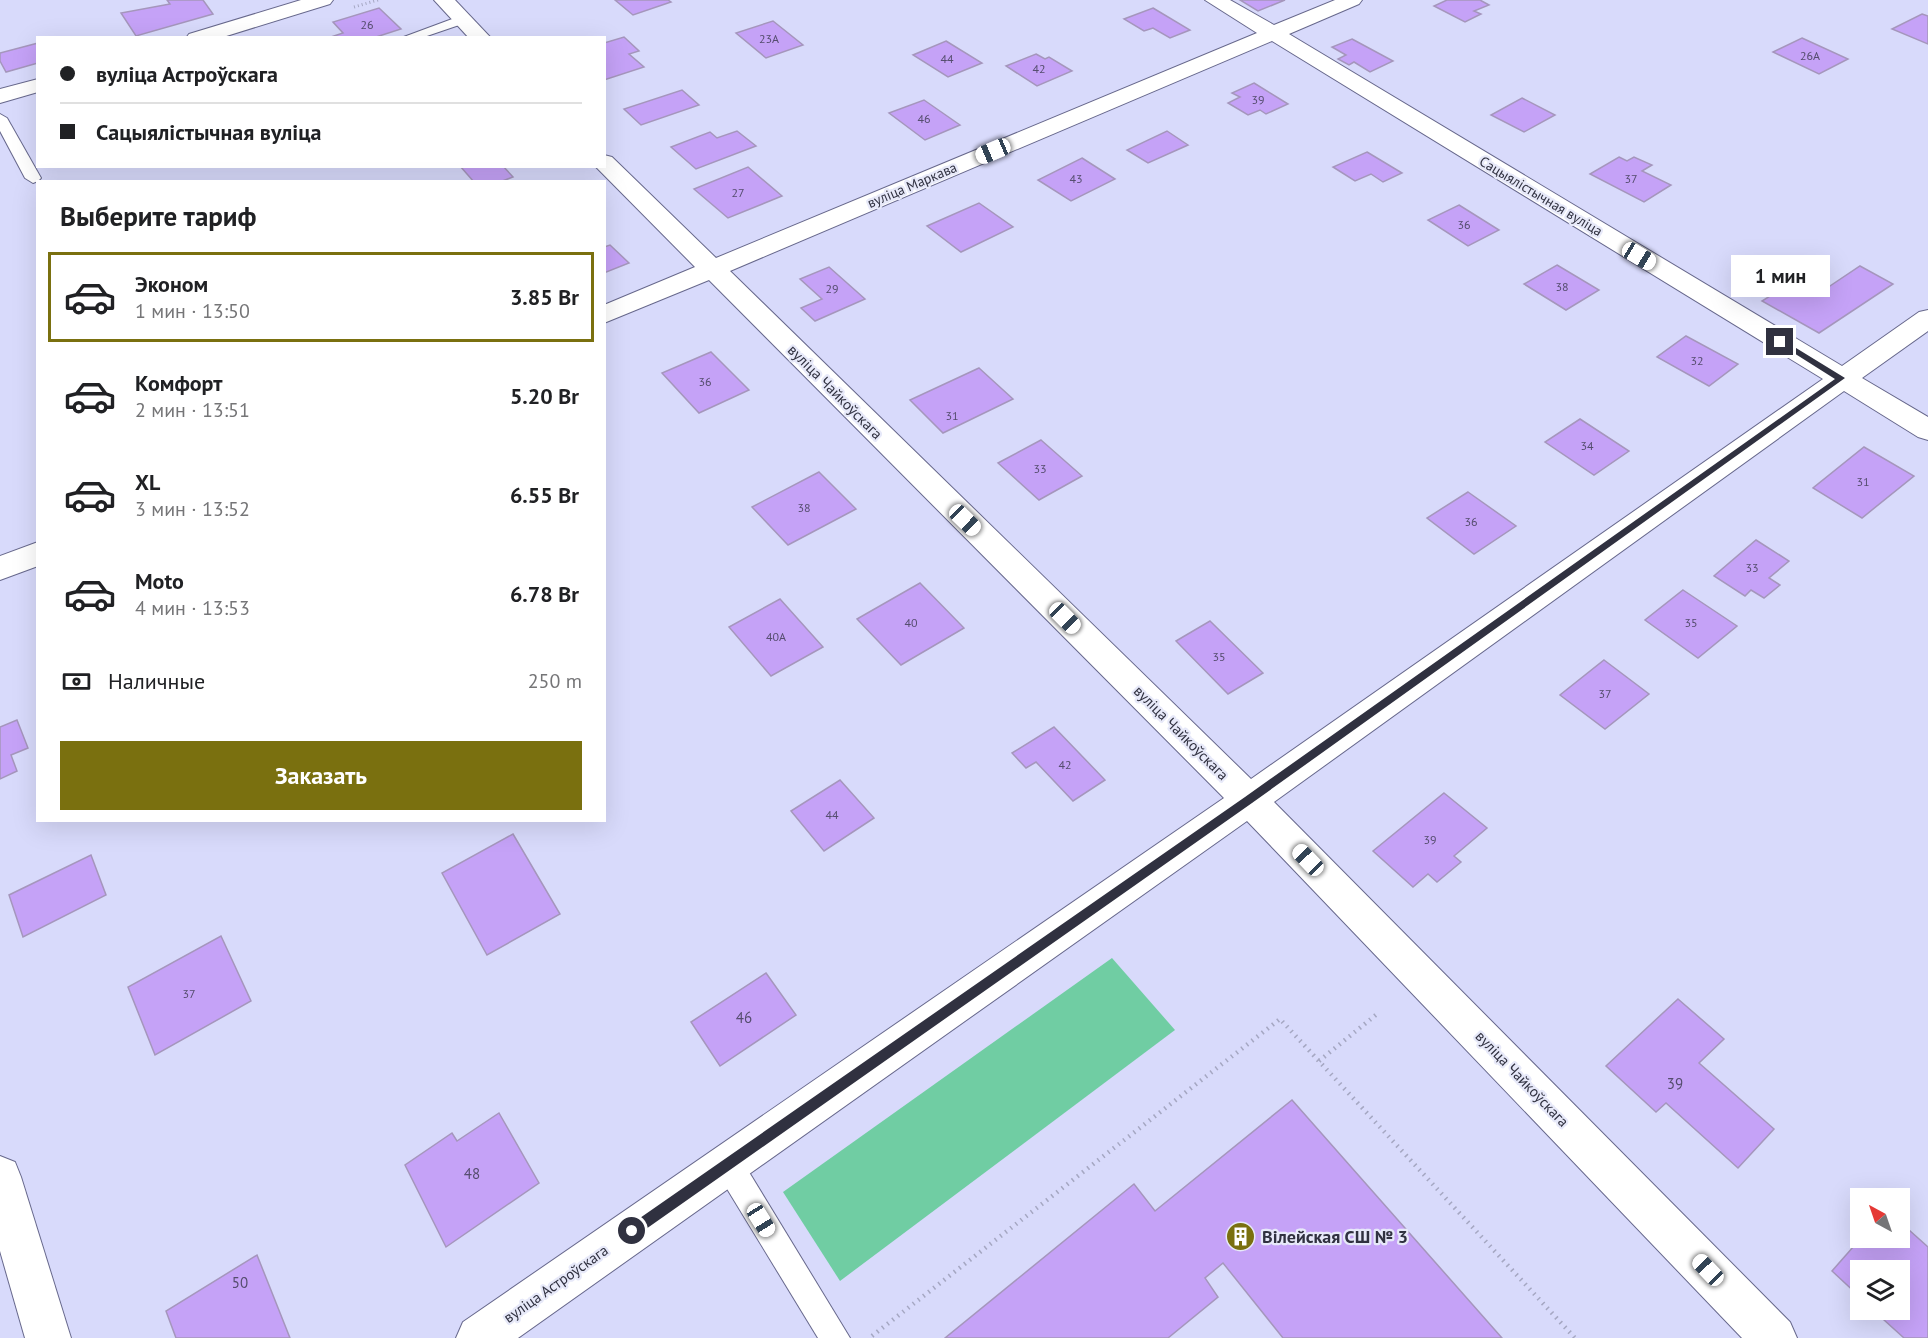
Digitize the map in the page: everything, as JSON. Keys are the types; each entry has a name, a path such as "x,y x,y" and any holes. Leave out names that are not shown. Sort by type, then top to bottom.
{"street":[{"path":"203,36 323,0"},
{"path":"444,0 479,36"},
{"name":"Сацыялістычная вуліца","path":"1215,0 1274,33 1928,430"},
{"name":"вуліца Маркава","path":"606,314 1352,0"},
{"path":"0,96 36,86"},
{"name":"вуліца Чайкоўскага","path":"606,164 1249,800 1774,1338"},
{"name":"вуліца Астроўскага","path":"479,1338 1249,800 1928,318"},
{"path":"0,568 36,554"},
{"path":"0,1177 48,1338"}],"lane":[{"path":"413,36 463,18"},
{"path":"0,118 33,178"},
{"path":"728,1164 836,1338"}],"path":[{"path":"1319,1061 1377,1014"},
{"path":"868,1338 1280,1019 1575,1338"}],"green space":[{"path":"1112,958 1175,1030 840,1281 783,1192"}],"building":[{"path":"167,0 203,0 213,14 136,36 121,13 170,4"},
{"path":"615,0 668,0 671,2 633,15"},
{"path":"1240,0 1285,0 1258,11"},
{"path":"1447,0 1480,0 1489,5 1474,11 1481,14 1465,22 1434,6"},
{"path":"379,8 401,29 379,36 334,36 343,33 333,22"},
{"path":"1153,8 1190,30 1170,38 1153,28 1144,31 1124,19"},
{"path":"1922,14 1928,16 1928,44 1892,29"},
{"path":"773,21 803,45 766,58 736,33"},
{"path":"624,37 639,51 629,54 644,67 606,79 606,42"},
{"path":"1802,38 1848,59 1819,74 1773,52"},
{"path":"1352,39 1393,61 1370,72 1354,62 1349,65 1338,59 1346,55 1332,47"},
{"path":"946,41 982,63 948,77 913,55"},
{"path":"36,44 36,64 6,72 0,61 0,53"},
{"path":"1036,54 1045,59 1049,57 1072,71 1037,86 1006,66"},
{"path":"1254,83 1288,104 1266,114 1260,110 1248,115 1228,103 1240,97 1232,93"},
{"path":"682,90 699,105 641,125 624,109"},
{"path":"1522,98 1555,115 1524,132 1491,115"},
{"path":"924,100 960,125 925,140 889,113"},
{"path":"737,131 756,146 696,169 671,147 710,132 717,138"},
{"path":"1167,131 1188,145 1148,163 1127,150"},
{"path":"1367,152 1402,173 1383,182 1371,174 1355,181 1333,167"},
{"path":"1619,157 1627,161 1634,157 1652,165 1642,171 1671,185 1644,202 1590,174"},
{"path":"1082,158 1115,179 1071,201 1038,180"},
{"path":"748,167 782,196 728,218 694,189"},
{"path":"462,168 505,168 513,177 505,180 472,180"},
{"path":"979,203 1013,227 961,252 927,226"},
{"path":"1459,205 1499,230 1468,246 1428,220"},
{"path":"610,245 629,263 606,272 606,246"},
{"path":"1557,265 1599,290 1566,310 1524,284"},
{"path":"1860,266 1893,284 1819,333 1762,301 1791,283 1815,296"},
{"path":"829,267 865,299 815,321 801,308 822,299 800,279"},
{"path":"1686,336 1738,364 1709,386 1657,357"},
{"path":"711,352 749,390 699,413 662,373"},
{"path":"979,368 1013,399 943,433 910,400"},
{"path":"1580,419 1629,451 1594,475 1545,442"},
{"path":"1041,440 1082,476 1039,500 998,463"},
{"path":"1864,447 1914,476 1862,518 1813,488"},
{"path":"819,472 856,509 788,545 752,507"},
{"path":"1468,492 1516,526 1474,554 1427,518"},
{"path":"1756,540 1789,561 1769,578 1780,585 1764,598 1751,590 1745,596 1714,576"},
{"path":"920,583 964,628 901,665 857,619"},
{"path":"1683,590 1737,626 1698,658 1645,620"},
{"path":"780,599 823,647 771,676 729,627"},
{"path":"1210,621 1263,673 1228,694 1176,641"},
{"path":"1604,660 1649,694 1605,729 1560,695"},
{"path":"17,720 28,748 11,755 17,771 0,779 0,727"},
{"path":"1054,727 1105,780 1073,801 1036,762 1026,768 1012,753"},
{"path":"840,780 874,818 824,851 791,811"},
{"path":"1444,793 1487,828 1454,856 1461,862 1437,882 1428,874 1413,887 1373,851"},
{"path":"513,834 560,914 487,955 442,873"},
{"path":"91,855 106,895 23,937 9,895"},
{"path":"221,936 251,1001 155,1055 128,987"},
{"path":"766,973 796,1015 720,1066 691,1022"},
{"path":"1678,999 1724,1039 1699,1063 1774,1129 1738,1168 1666,1103 1656,1112 1606,1066"},
{"name":"Вілейская СШ № 3","path":"1292,1100 1502,1338 1283,1338 1223,1263 1205,1278 1218,1297 1168,1338 945,1338 1134,1184 1155,1211"},
{"path":"499,1113 539,1183 446,1247 405,1165 452,1133 457,1141"},
{"path":"1910,1231 1928,1247 1928,1338 1904,1338 1884,1320 1910,1320 1910,1260 1850,1260 1850,1288 1832,1271 1852,1248 1910,1248"},
{"path":"257,1255 290,1338 176,1338 166,1311"}],"place":[{"name":"Вілейская СШ № 3","path":"1241,1237"}],"route":[{"path":"632,1231 1249,800 1841,378 1780,342"}]}
